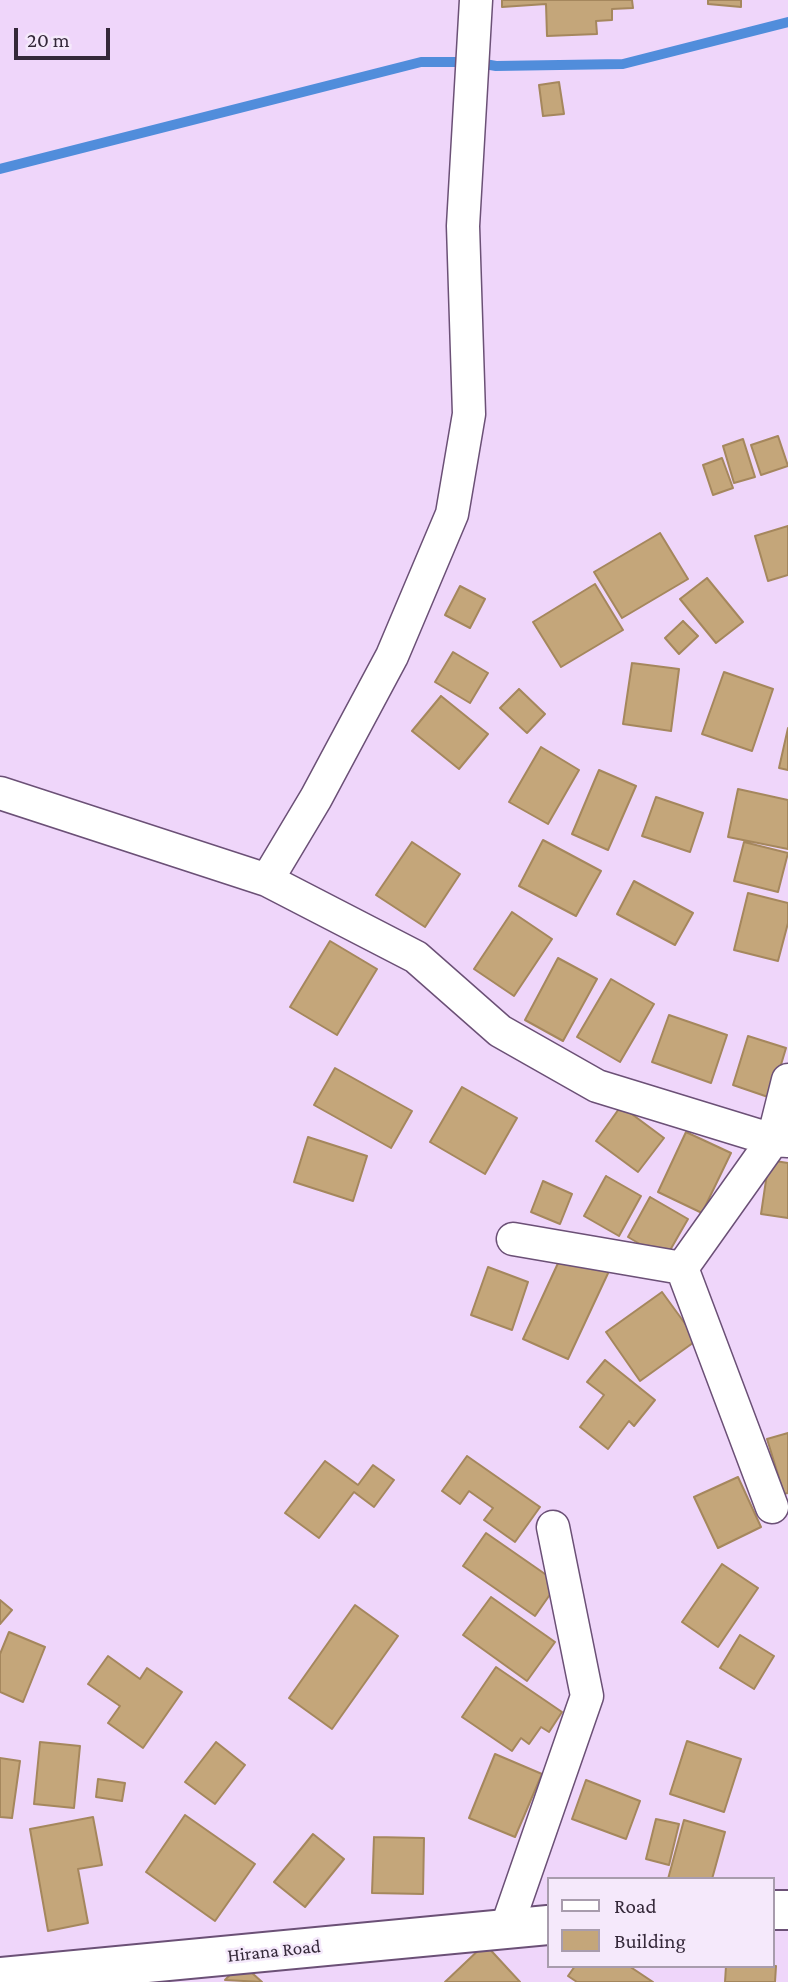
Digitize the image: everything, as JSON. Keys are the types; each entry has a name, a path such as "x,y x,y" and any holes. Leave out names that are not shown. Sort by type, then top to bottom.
{"street":[{"path":"267,880 316,798 392,656 452,514 470,414 463,226 476,0"},
{"path":"0,793 267,880 416,957 500,1031 597,1086 780,1140"},
{"path":"682,1268 780,1140 788,1080"},
{"path":"513,1239 682,1268"},
{"path":"682,1268 772,1507"},
{"path":"506,1929 587,1696 553,1527"},
{"name":"Hirana Road","path":"0,1978 546,1925"}],"building":[{"path":"502,0 632,0 633,8 612,9 612,20 596,21 597,34 547,36 546,4 502,7"},
{"path":"708,0 741,0 741,7 708,4"},
{"path":"559,82 564,114 543,116 539,85"},
{"path":"778,436 788,466 761,475 751,445"},
{"path":"743,439 755,477 734,483 723,446"},
{"path":"722,458 733,488 713,495 703,465"},
{"path":"788,526 788,575 768,581 755,536"},
{"path":"660,533 688,579 622,618 594,572"},
{"path":"707,578 743,622 716,643 680,599"},
{"path":"595,584 623,630 561,667 533,622"},
{"path":"460,586 485,599 470,628 445,615"},
{"path":"683,621 698,636 679,654 665,638"},
{"path":"453,652 488,673 470,703 435,682"},
{"path":"632,663 679,669 671,731 623,724"},
{"path":"724,672 773,689 752,751 702,734"},
{"path":"519,689 545,714 527,733 500,708"},
{"path":"441,696 488,734 459,769 412,731"},
{"path":"788,728 788,770 779,768"},
{"path":"541,747 579,770 548,824 509,802"},
{"path":"599,770 636,786 608,850 572,834"},
{"path":"738,789 788,800 788,849 728,837"},
{"path":"656,797 703,813 690,852 642,836"},
{"path":"543,840 601,871 576,916 519,886"},
{"path":"412,842 460,874 425,927 376,895"},
{"path":"744,842 788,853 778,892 734,881"},
{"path":"634,881 693,913 675,945 617,914"},
{"path":"748,893 788,903 788,923 778,961 734,950"},
{"path":"512,912 552,939 514,996 474,969"},
{"path":"330,941 377,969 337,1035 290,1007"},
{"path":"558,958 597,979 563,1041 525,1020"},
{"path":"611,979 654,1004 620,1062 577,1037"},
{"path":"669,1015 727,1035 711,1083 652,1062"},
{"path":"748,1036 786,1048 771,1098 733,1085"},
{"path":"335,1068 412,1111 391,1148 314,1105"},
{"path":"462,1087 517,1118 485,1174 430,1142"},
{"path":"621,1106 664,1138 638,1172 596,1141"},
{"path":"686,1132 731,1153 702,1213 658,1192"},
{"path":"308,1137 367,1156 353,1201 294,1182"},
{"path":"769,1160 788,1163 788,1218 761,1214"},
{"path":"606,1176 641,1196 619,1236 584,1216"},
{"path":"543,1181 572,1194 560,1224 531,1212"},
{"path":"650,1197 688,1219 665,1259 628,1237"},
{"path":"565,1248 610,1269 568,1359 523,1339"},
{"path":"488,1267 528,1282 512,1330 471,1315"},
{"path":"662,1292 697,1340 640,1381 606,1332"},
{"path":"605,1360 655,1400 634,1426 629,1421 608,1449 580,1427 604,1395 587,1382"},
{"path":"788,1433 788,1493 784,1494 767,1439"},
{"path":"467,1456 540,1507 515,1542 484,1520 493,1508 469,1491 460,1504 442,1491"},
{"path":"325,1461 358,1485 373,1465 394,1480 374,1507 354,1492 319,1538 285,1513"},
{"path":"738,1477 761,1527 718,1548 694,1497"},
{"path":"486,1533 558,1583 535,1616 463,1566"},
{"path":"722,1564 758,1588 718,1647 682,1622"},
{"path":"491,1597 555,1642 527,1681 463,1635"},
{"path":"0,1600 12,1610 0,1624"},
{"path":"355,1605 398,1636 332,1729 289,1698"},
{"path":"9,1632 45,1647 23,1702 0,1692 0,1654"},
{"path":"740,1635 774,1656 754,1689 720,1668"},
{"path":"108,1656 140,1679 147,1668 182,1692 143,1748 108,1723 120,1706 88,1684"},
{"path":"496,1667 562,1712 549,1732 541,1727 529,1744 521,1738 512,1751 462,1717"},
{"path":"687,1741 741,1759 724,1812 670,1794"},
{"path":"40,1742 80,1746 74,1808 34,1804"},
{"path":"216,1742 245,1765 215,1804 185,1782"},
{"path":"495,1754 542,1774 515,1837 469,1818"},
{"path":"0,1758 20,1761 12,1818 0,1817"},
{"path":"98,1779 125,1783 122,1801 96,1797"},
{"path":"586,1780 640,1801 626,1839 572,1819"},
{"path":"185,1815 255,1864 215,1921 146,1872"},
{"path":"93,1817 102,1865 78,1869 88,1923 48,1931 30,1829"},
{"path":"656,1819 679,1824 669,1865 646,1859"},
{"path":"684,1820 725,1832 713,1877 669,1877"},
{"path":"313,1834 344,1859 305,1907 274,1882"},
{"path":"374,1837 424,1838 423,1894 372,1893"},
{"path":"485,1944 520,1982 445,1982"},
{"path":"241,1963 262,1982 225,1980"},
{"path":"776,1966 775,1982 725,1982 726,1968"},
{"path":"574,1968 632,1968 653,1982 577,1982 568,1976"}],"waterway":[{"path":"0,169 421,62 473,62 496,66 623,64 788,22"}]}
